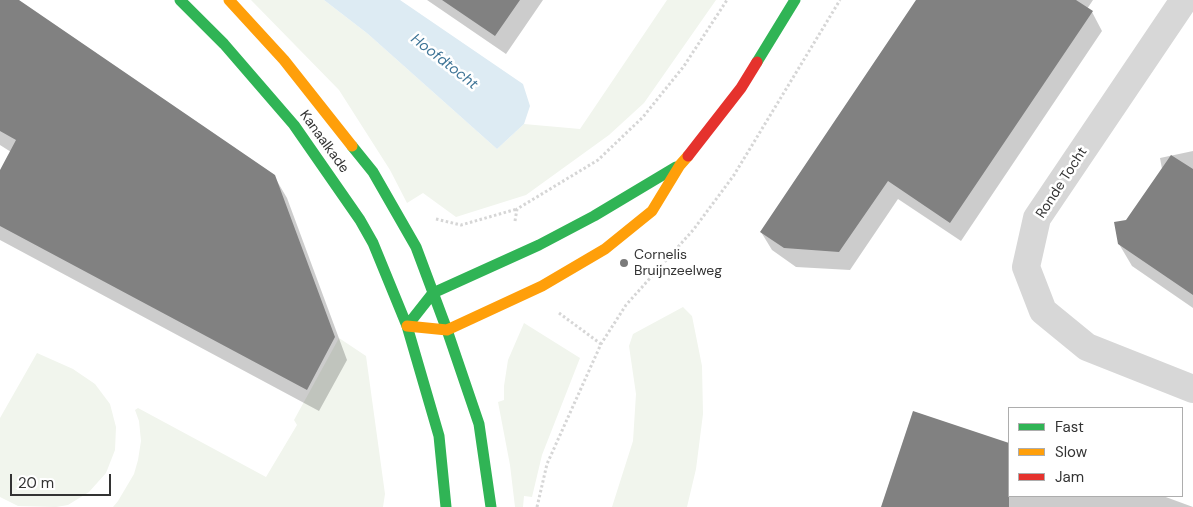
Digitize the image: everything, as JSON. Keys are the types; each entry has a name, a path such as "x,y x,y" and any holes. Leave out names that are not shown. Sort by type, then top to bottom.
{"main road":[{"name":"Kanaalkade","path":"180,0 224,44 294,125 373,242 407,326"},
{"name":"Kanaalkade","path":"229,0 284,60 373,172 416,247 447,330"},
{"path":"407,326 447,330 542,286 605,249 652,211 680,165 741,88 795,0"},
{"path":"407,326 433,293 525,252 594,216 680,165"},
{"path":"407,326 439,436 446,507"},
{"path":"447,330 479,424 491,507"}],"street":[{"name":"Ronde Tocht","path":"1184,0 1037,218 1026,267 1043,311 1087,347 1193,389"}],"path":[{"path":"525,252 514,228 518,209 598,160 642,117 684,66 727,0"},
{"path":"537,507 547,464 600,344 626,305 694,229 734,175 840,0"},
{"path":"542,286 554,310 600,344"}],"shaded area":[{"path":"251,0 324,0 368,34 497,149 524,124 580,129 667,0 716,0 644,103 609,135 526,195 456,217 423,193 407,203 390,170 339,90"},
{"path":"683,307 692,316 702,366 703,414 696,469 687,507 612,507 633,441 636,394 629,346 633,334"},
{"path":"524,323 580,358 542,455 532,497 524,496 523,507 515,507 510,465 498,402 504,400 508,360"},
{"path":"339,338 366,356 385,494 383,507 113,507 134,474 138,460 141,441 139,421 135,410 138,408 266,477 297,425 294,420"},
{"path":"37,353 73,369 95,384 110,404 116,427 115,450 106,473 89,492 68,505 56,507 18,506 0,497 0,418"}],"water":[{"name":"Hoofdtocht","path":"324,0 400,0 523,84 530,106 524,124 497,149 368,34"}],"building":[{"path":"0,0 19,0 275,175 335,337 307,390 0,226 0,170 16,140 0,131"},
{"path":"442,0 520,0 495,36"},
{"path":"916,0 1076,0 1093,11 950,223 888,181 839,252 784,248 760,232"},
{"path":"1171,155 1193,169 1193,295 1118,244 1114,222 1126,220"},
{"path":"913,411 1008,443 1009,507 881,507"}],"traffic: fast":[{"path":"180,0 224,44 294,125 360,220 373,243 407,326 439,436 446,507"},
{"path":"757,62 795,0"},
{"path":"352,146 373,172 416,247 479,424 491,507"},
{"path":"407,326 433,293 539,245 594,216 676,167"}],"traffic: slow":[{"path":"229,0 284,60 352,146"},
{"path":"407,326 447,330 542,286 605,249 652,211 680,165 688,156"}],"traffic: jam":[{"path":"688,156 741,88 757,62"}],"place":[{"name":"Cornelis Bruijnzeelweg","path":"624,263"}]}
